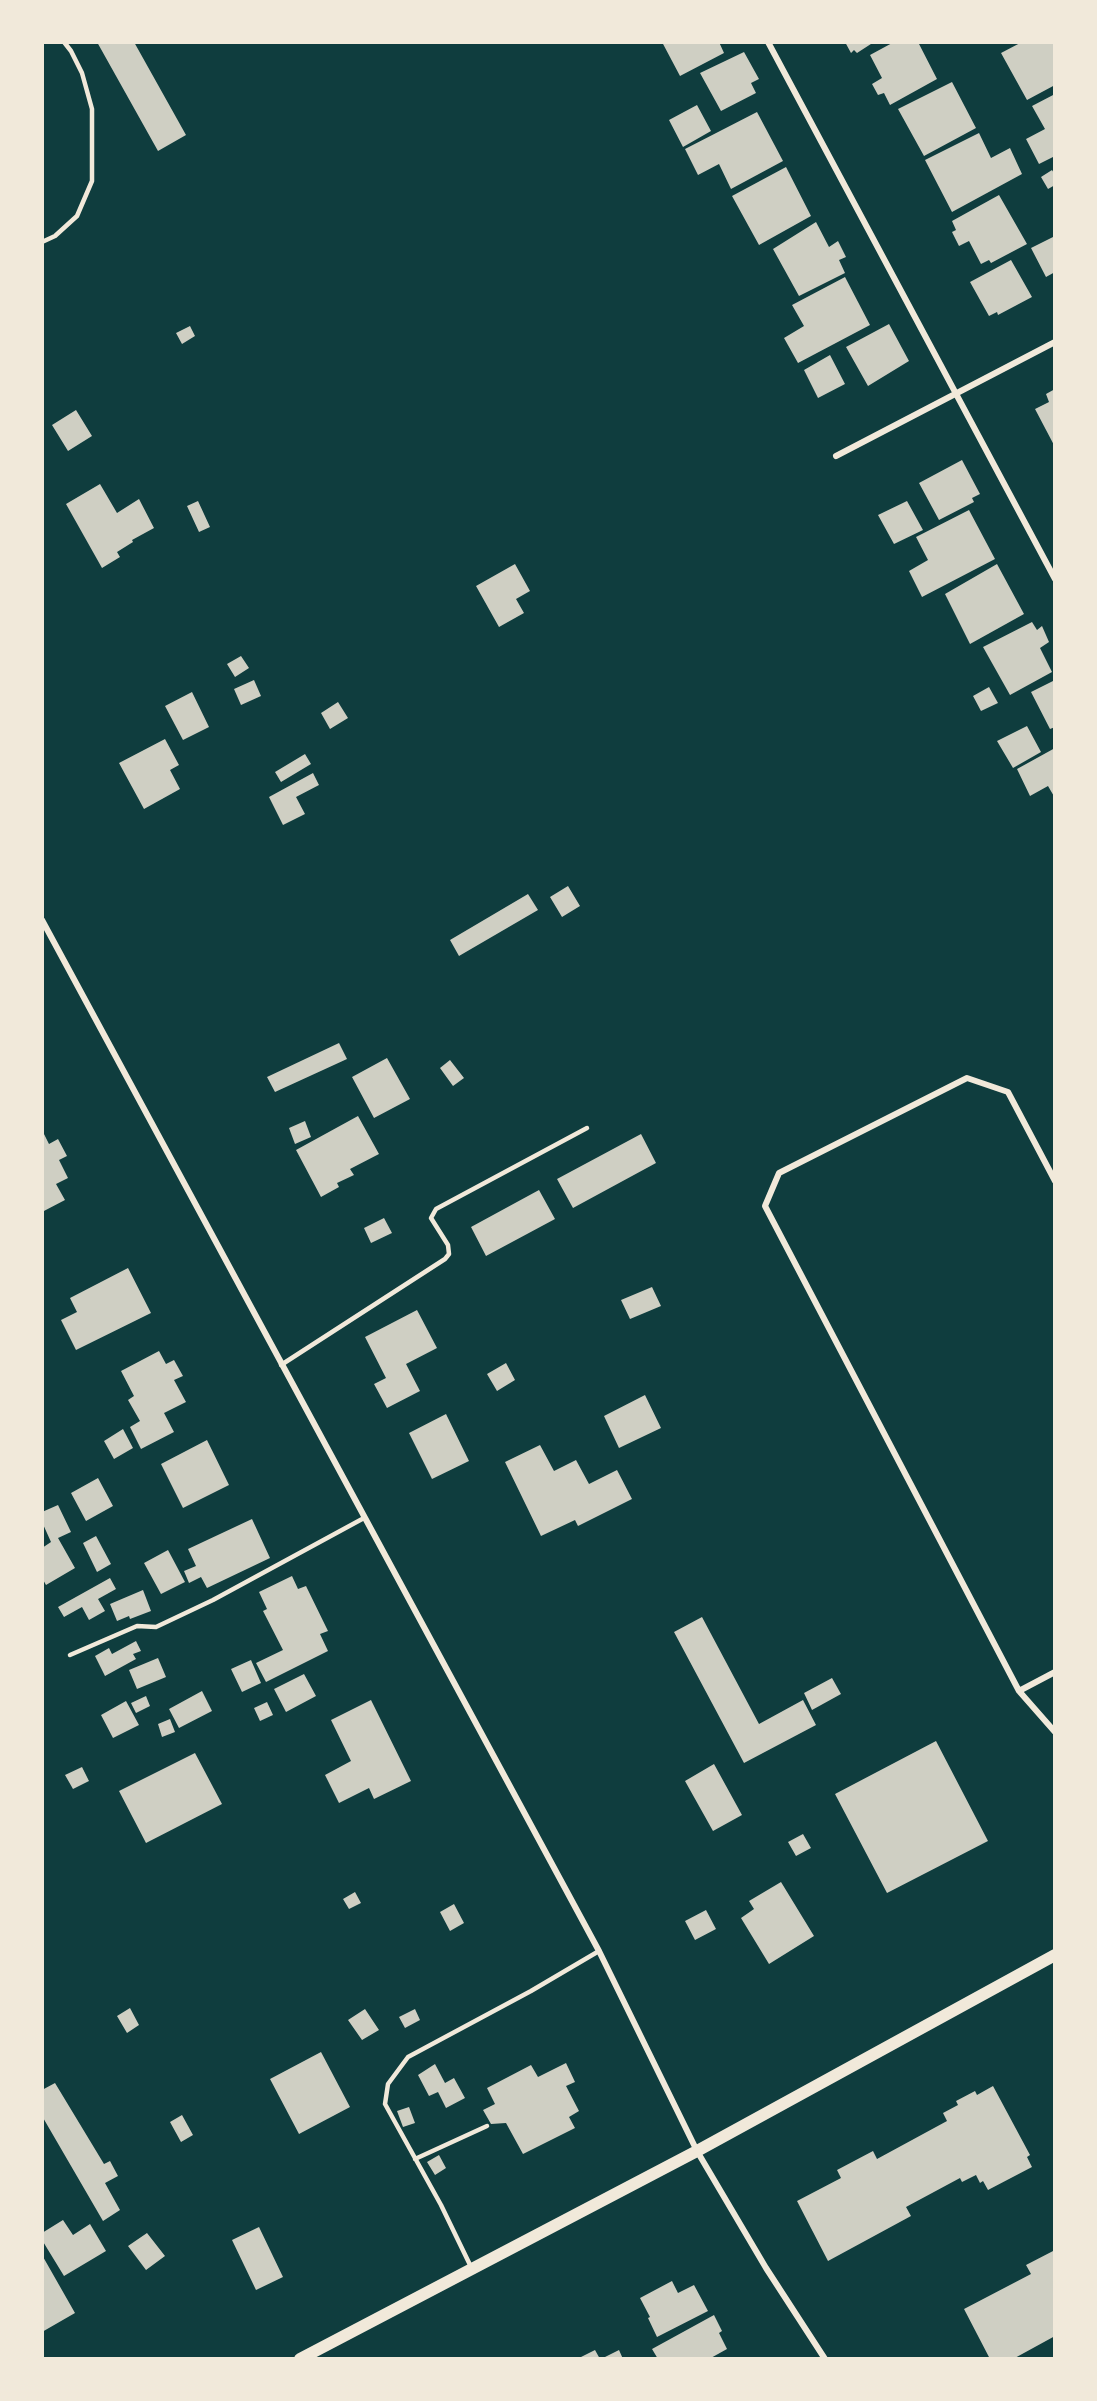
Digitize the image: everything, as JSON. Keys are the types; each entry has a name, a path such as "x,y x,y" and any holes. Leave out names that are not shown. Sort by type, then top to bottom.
{"main road":[{"path":"300,2359 697,2151 1055,1955"}],"street":[{"path":"768,42 1055,579"},
{"path":"836,456 955,392 1055,342"},
{"path":"42,920 599,1951 697,2151 766,2268 825,2359"},
{"path":"1055,1181 1008,1092 967,1078 779,1173 765,1206 1019,1691 1055,1732"},
{"path":"1019,1691 1055,1672"}],"lane":[{"path":"42,242 55,236 77,216 92,181 92,109 82,73 64,42"},
{"path":"281,1365 445,1259 449,1254 448,1245 431,1218 435,1209 587,1128"},
{"path":"70,1655 137,1626 156,1627 213,1600 364,1518"},
{"path":"472,2269 441,2205 384,2104 388,2084 408,2057 531,1991 599,1951"},
{"path":"415,2159 487,2126"}],"building":[{"path":"97,42 134,42 186,135 158,151"},
{"path":"662,42 719,42 724,53 680,76"},
{"path":"845,42 874,42 857,53 854,50 851,53"},
{"path":"894,42 918,42 937,79 890,105 884,93 878,95 872,84 882,78 870,55"},
{"path":"1022,42 1055,42 1055,85 1027,100 1001,53"},
{"path":"744,52 759,79 751,83 756,93 721,111 700,73"},
{"path":"952,82 976,128 924,156 898,109"},
{"path":"1055,94 1055,156 1039,164 1026,139 1045,129 1032,106"},
{"path":"697,105 711,131 683,147 669,120"},
{"path":"757,112 783,161 731,189 719,164 698,175 685,149"},
{"path":"979,133 991,158 1010,148 1022,174 952,212 925,160"},
{"path":"786,167 811,216 759,245 732,196"},
{"path":"1052,170 1055,175 1055,185 1048,189 1041,177"},
{"path":"999,195 1027,244 991,263 989,260 981,264 969,241 959,246 952,232 956,230 952,221"},
{"path":"816,222 829,247 838,241 846,257 839,260 845,273 799,296 773,249"},
{"path":"1055,236 1055,272 1046,277 1031,248"},
{"path":"1011,260 1032,297 998,315 997,312 989,316 970,282"},
{"path":"845,277 870,325 798,363 784,338 804,326 792,305"},
{"path":"889,324 909,361 868,386 846,347"},
{"path":"190,326 195,336 182,344 176,333"},
{"path":"830,355 845,384 818,398 804,370"},
{"path":"1055,389 1055,447 1035,409 1049,402 1046,394"},
{"path":"76,410 92,436 68,451 52,425"},
{"path":"962,460 980,494 972,498 974,502 939,520 919,483"},
{"path":"100,484 117,513 139,499 154,528 132,540 133,542 117,552 120,557 102,568 66,504"},
{"path":"198,501 210,527 199,532 187,506"},
{"path":"907,501 923,530 894,544 878,515"},
{"path":"969,510 995,559 922,597 909,571 928,560 916,537"},
{"path":"515,564 530,591 516,599 524,613 499,627 476,586"},
{"path":"997,564 1024,614 970,644 945,594"},
{"path":"1032,622 1037,630 1042,626 1049,642 1040,648 1052,672 1010,695 983,647"},
{"path":"241,656 249,668 235,677 227,664"},
{"path":"254,680 261,696 241,705 234,689"},
{"path":"1055,680 1055,727 1050,729 1031,692"},
{"path":"989,687 998,703 981,711 973,696"},
{"path":"192,692 209,727 183,740 165,706"},
{"path":"338,702 348,718 330,729 321,713"},
{"path":"1027,726 1041,752 1013,768 997,741"},
{"path":"165,739 179,765 170,770 180,789 144,809 119,763"},
{"path":"1055,748 1055,798 1048,786 1030,796 1017,769"},
{"path":"305,754 311,764 281,782 275,772"},
{"path":"313,773 319,785 296,797 305,814 283,825 269,797"},
{"path":"568,886 580,906 562,917 550,897"},
{"path":"528,894 538,910 459,956 450,940"},
{"path":"339,1043 347,1059 275,1092 267,1077"},
{"path":"387,1058 410,1099 374,1118 352,1077"},
{"path":"450,1060 464,1078 453,1086 440,1068"},
{"path":"358,1116 379,1154 350,1169 354,1175 337,1183 339,1187 321,1197 296,1150"},
{"path":"305,1121 311,1137 295,1144 289,1128"},
{"path":"42,1130 49,1144 58,1139 67,1156 59,1160 68,1178 56,1184 65,1200 42,1212"},
{"path":"641,1134 656,1163 573,1208 557,1179"},
{"path":"539,1190 555,1219 486,1256 471,1227"},
{"path":"384,1218 392,1233 371,1243 364,1228"},
{"path":"128,1268 151,1313 76,1350 61,1320 77,1312 70,1298"},
{"path":"652,1287 661,1306 630,1319 621,1300"},
{"path":"417,1310 437,1348 406,1364 420,1391 387,1408 374,1384 386,1378 365,1337"},
{"path":"159,1351 166,1364 174,1360 183,1376 174,1380 186,1402 164,1413 174,1432 141,1449 130,1427 140,1421 128,1400 134,1396 121,1371"},
{"path":"506,1363 515,1380 497,1391 487,1374"},
{"path":"645,1395 661,1428 619,1448 604,1416"},
{"path":"446,1414 469,1461 432,1479 409,1433"},
{"path":"123,1429 133,1448 114,1459 104,1441"},
{"path":"207,1440 229,1485 183,1508 161,1464"},
{"path":"540,1445 554,1471 576,1460 589,1484 617,1470 632,1499 578,1526 575,1520 541,1536 505,1462"},
{"path":"98,1478 113,1506 86,1521 71,1493"},
{"path":"58,1505 71,1532 58,1538 75,1568 46,1585 42,1578 42,1548 51,1542 42,1522 42,1512"},
{"path":"252,1519 270,1558 207,1588 201,1577 189,1583 184,1571 196,1566 188,1549"},
{"path":"96,1536 111,1564 97,1572 83,1543"},
{"path":"168,1550 185,1582 161,1594 144,1563"},
{"path":"292,1576 298,1589 306,1586 328,1631 320,1634 328,1651 266,1682 256,1663 283,1650 263,1611 267,1609 259,1592"},
{"path":"110,1578 116,1589 98,1599 105,1611 89,1620 82,1607 64,1617 58,1607"},
{"path":"143,1590 151,1611 117,1621 110,1604"},
{"path":"702,1617 759,1724 803,1700 816,1725 744,1763 674,1632"},
{"path":"136,1641 141,1651 133,1654 136,1659 105,1676 95,1656 109,1648 112,1654"},
{"path":"158,1658 166,1677 137,1689 129,1670"},
{"path":"251,1660 261,1683 242,1692 231,1669"},
{"path":"304,1674 316,1696 286,1712 274,1689"},
{"path":"832,1678 841,1694 812,1710 804,1693"},
{"path":"202,1691 212,1711 179,1728 169,1709"},
{"path":"146,1696 150,1706 136,1713 131,1703"},
{"path":"371,1700 411,1781 374,1799 369,1788 339,1803 325,1775 351,1761 331,1720"},
{"path":"126,1701 139,1725 113,1738 101,1715"},
{"path":"267,1702 273,1715 260,1721 254,1708"},
{"path":"170,1719 175,1732 162,1737 158,1724"},
{"path":"936,1741 988,1841 887,1893 835,1794"},
{"path":"195,1753 222,1804 146,1843 119,1791"},
{"path":"714,1764 742,1815 713,1831 685,1781"},
{"path":"82,1767 89,1781 73,1789 65,1775"},
{"path":"803,1834 811,1848 796,1856 788,1842"},
{"path":"781,1882 814,1936 769,1964 741,1918 754,1909 749,1901"},
{"path":"355,1892 361,1903 349,1909 343,1899"},
{"path":"454,1904 464,1923 450,1931 440,1912"},
{"path":"706,1910 716,1929 695,1940 685,1921"},
{"path":"130,2008 139,2025 127,2033 117,2016"},
{"path":"365,2009 379,2030 362,2040 348,2020"},
{"path":"415,2009 420,2020 405,2028 399,2017"},
{"path":"321,2052 350,2107 299,2134 270,2079"},
{"path":"566,2063 575,2082 566,2086 579,2111 569,2117 575,2128 523,2154 506,2123 491,2124 483,2110 495,2104 487,2088 531,2065 538,2077"},
{"path":"435,2064 445,2083 454,2078 465,2098 446,2108 438,2092 429,2096 418,2075"},
{"path":"55,2083 104,2164 110,2161 118,2176 105,2183 120,2210 103,2221 42,2116 42,2090"},
{"path":"993,2086 1030,2155 1027,2157 1032,2167 988,2190 983,2181 980,2183 976,2175 962,2182 960,2178 906,2207 911,2216 828,2261 797,2201 841,2178 837,2170 873,2151 877,2159 947,2121 943,2113 958,2105 956,2101 975,2091 977,2095"},
{"path":"409,2107 415,2123 403,2127 397,2111"},
{"path":"182,2115 193,2135 181,2142 170,2122"},
{"path":"439,2155 446,2168 435,2175 427,2162"},
{"path":"63,2220 73,2235 90,2224 106,2251 64,2276 42,2240 42,2233"},
{"path":"259,2227 283,2277 256,2290 232,2240"},
{"path":"147,2233 165,2256 146,2270 128,2246"},
{"path":"1055,2250 1055,2336 1013,2359 990,2359 964,2309 1031,2274 1026,2265"},
{"path":"42,2255 75,2313 42,2332"},
{"path":"672,2281 678,2293 694,2285 708,2311 657,2337 640,2298"},
{"path":"714,2315 727,2349 709,2359 671,2359 670,2357 658,2359 652,2349"},
{"path":"595,2350 600,2359 577,2359"},
{"path":"619,2350 623,2359 601,2359"}]}
